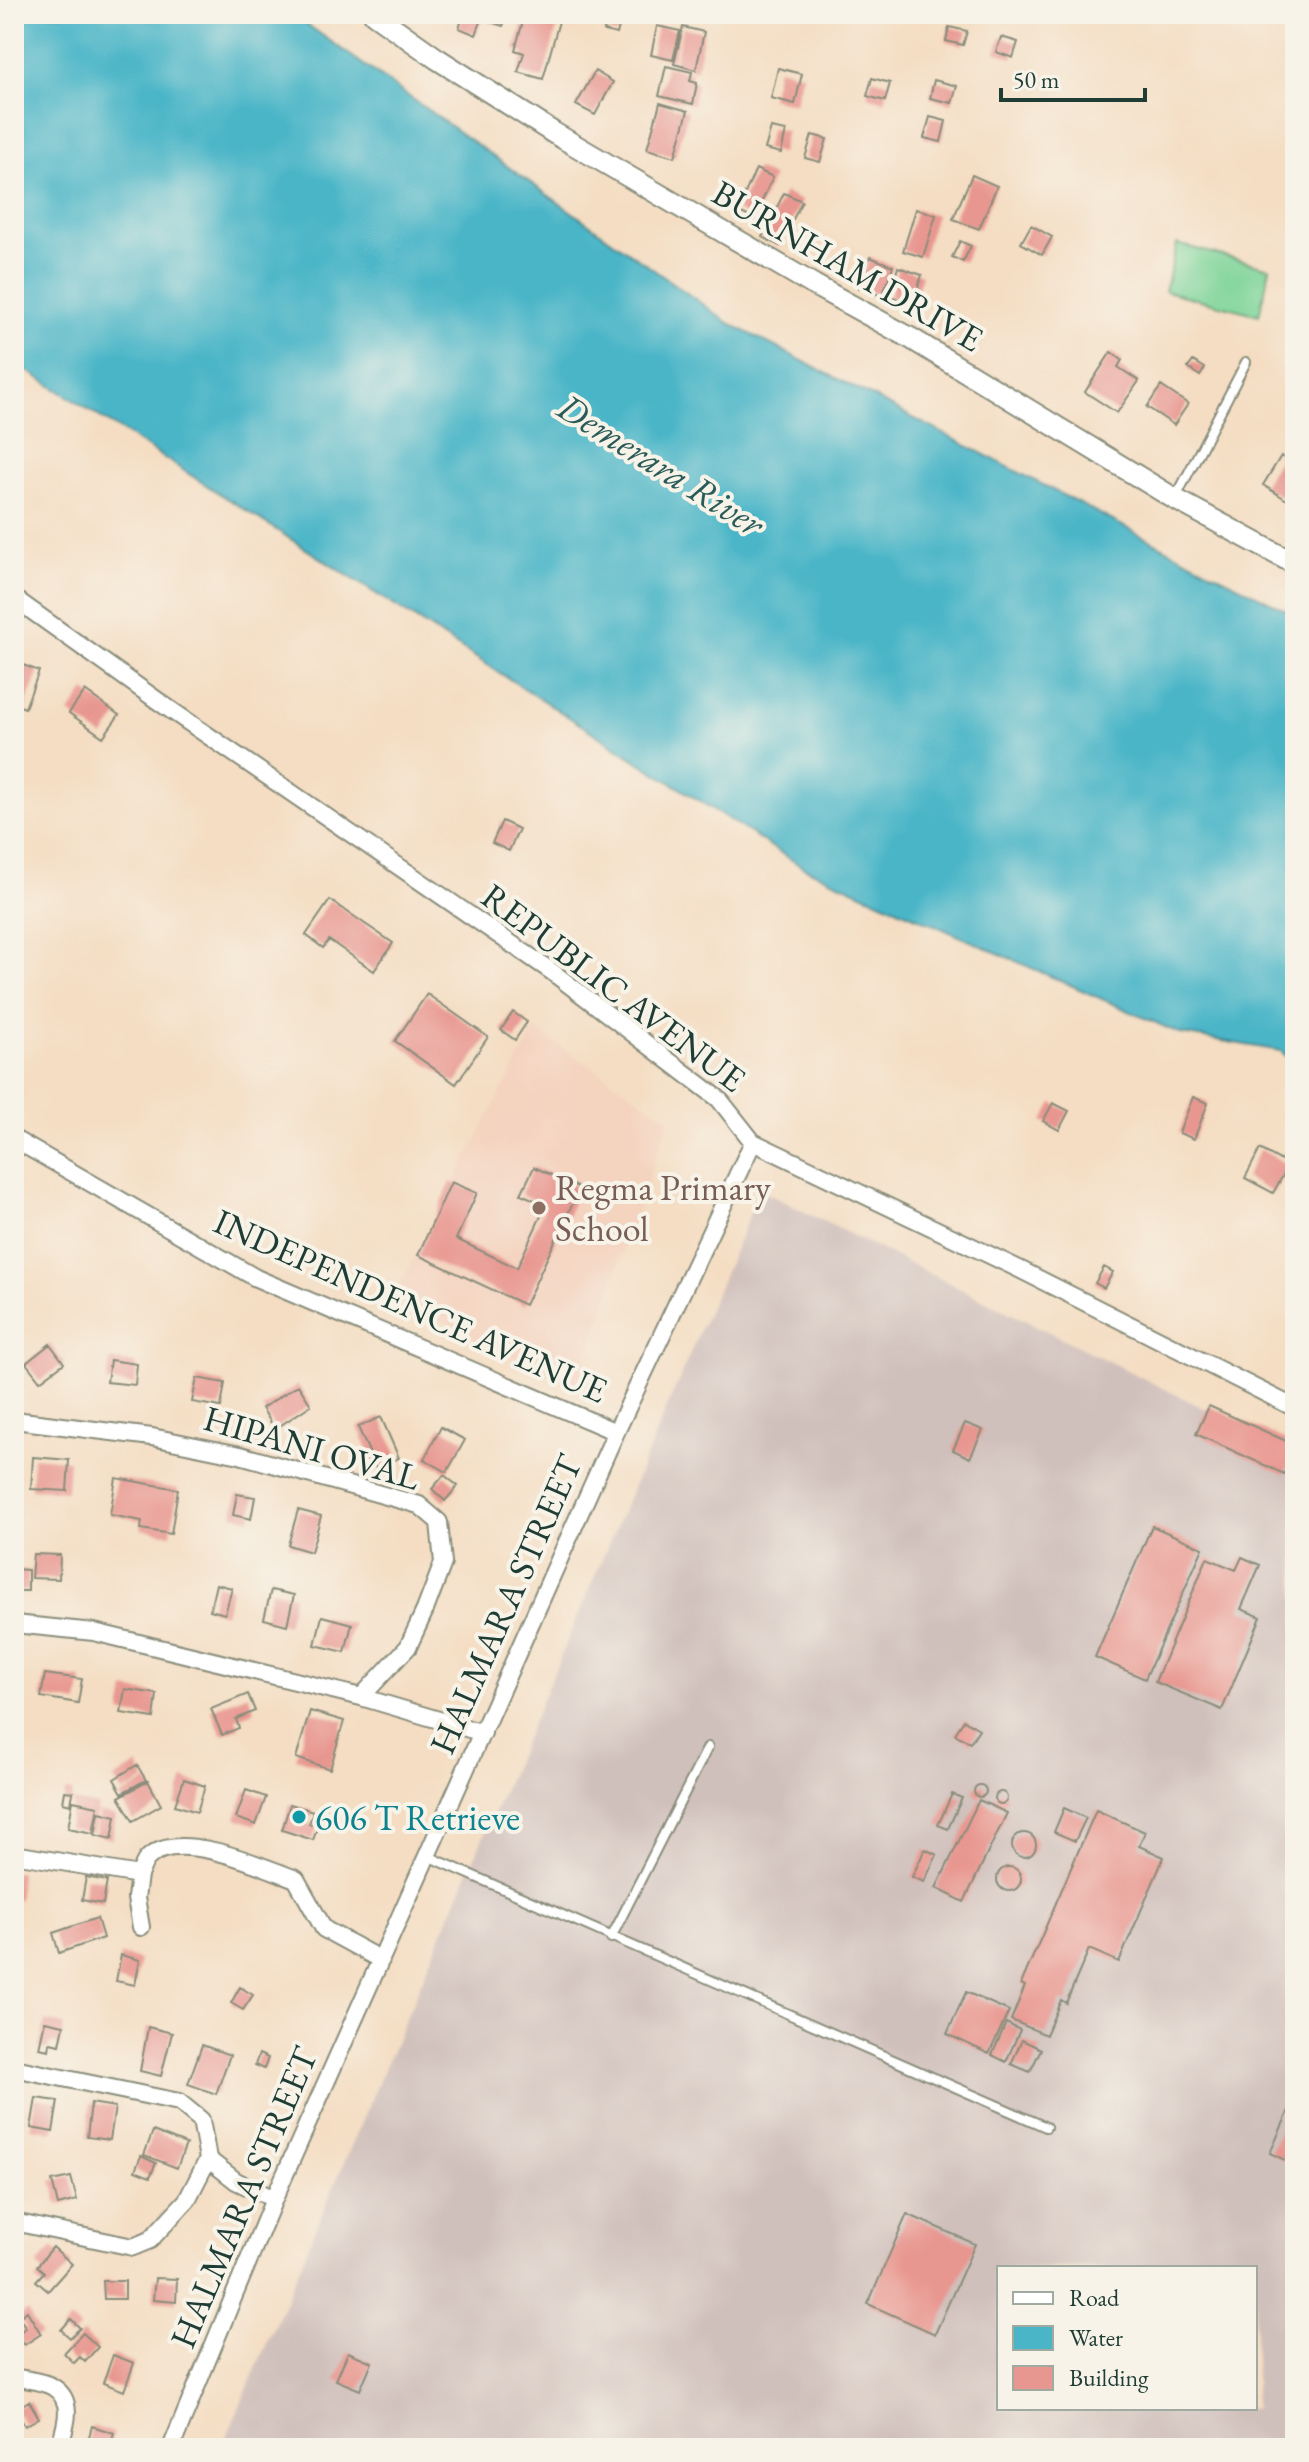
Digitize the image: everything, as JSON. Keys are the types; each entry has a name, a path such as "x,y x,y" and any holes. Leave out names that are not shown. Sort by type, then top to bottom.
{"street":[{"name":"BURNHAM DRIVE","path":"374,14 436,58 554,133 912,339 1175,499 1295,564"},
{"name":"REPUBLIC AVENUE","path":"14,598 165,706 551,971 719,1099 753,1142 1019,1269 1295,1408"},
{"name":"INDEPENDENCE AVENUE","path":"14,1139 256,1278 616,1432"},
{"name":"HALMARA STREET","path":"171,2448 274,2199 616,1432 753,1142"},
{"name":"HIPANI OVAL","path":"14,1420 152,1437 240,1455 419,1505 439,1522 443,1563 408,1647 361,1697"},
{"path":"14,1624 94,1632 361,1697 483,1733"},
{"path":"141,1927 136,1898 139,1875 148,1858 165,1849 184,1845 232,1856 296,1879 324,1929 381,1960"},
{"path":"14,1854 139,1875"},
{"path":"14,2068 179,2102 201,2120 208,2159 187,2200 150,2240 133,2247 14,2222"},
{"path":"208,2159 236,2181 274,2199"},
{"path":"14,2377 54,2388 65,2401 69,2418 59,2448"}],"lane":[{"path":"1175,499 1246,362"},
{"path":"611,1938 708,1747"},
{"path":"428,1856 1046,2127"}],"shaded area":[{"name":"Regma Primary School","path":"535,1029 669,1119 576,1389 393,1297"},
{"path":"760,1190 1295,1453 1295,2448 222,2448"}],"green space":[{"path":"1177,244 1270,268 1259,315 1165,291"}],"water":[{"name":"Demerara River","path":"14,14 292,14 729,323 1295,615 1295,1067 1281,1051 1181,1034 803,867 14,362"}],"building":[{"path":"464,14 508,14 503,26 482,19 476,35 459,28"},
{"path":"525,14 561,14 543,79 518,72 524,53 515,50"},
{"path":"608,14 622,14 617,34 604,31"},
{"path":"1009,14 1039,14 1036,23"},
{"path":"657,26 680,31 673,60 651,55"},
{"path":"683,27 704,32 696,70 674,64"},
{"path":"949,27 967,31 963,45 946,41"},
{"path":"1001,37 1018,42 1013,58 996,52"},
{"path":"666,66 692,72 690,81 697,83 693,104 659,96"},
{"path":"778,68 802,74 795,104 771,98"},
{"path":"595,71 613,82 595,115 576,105"},
{"path":"872,78 890,83 885,101 867,96"},
{"path":"934,80 957,86 952,103 930,98"},
{"path":"660,103 688,111 675,157 647,149"},
{"path":"930,117 946,121 941,142 924,138"},
{"path":"771,128 786,131 781,153 765,149"},
{"path":"812,135 827,139 820,162 805,158"},
{"path":"756,169 773,177 754,219 737,211"},
{"path":"972,175 997,186 979,229 953,219"},
{"path":"784,193 802,201 780,246 762,237"},
{"path":"916,209 936,215 923,257 903,251"},
{"path":"1031,225 1052,237 1042,255 1021,243"},
{"path":"960,241 971,246 963,262 952,257"},
{"path":"870,257 893,266 882,296 859,288"},
{"path":"898,267 922,275 913,304 890,296"},
{"path":"1111,352 1122,360 1118,367 1139,381 1117,413 1085,392"},
{"path":"1193,361 1205,368 1200,376 1188,368"},
{"path":"1161,386 1188,404 1174,425 1147,407"},
{"path":"1281,456 1295,465 1295,505 1263,485"},
{"path":"23,665 39,671 25,708 14,704 14,685"},
{"path":"85,691 119,715 103,737 69,713"},
{"path":"502,821 519,829 509,851 492,843"},
{"path":"330,900 393,943 374,971 329,940 323,948 306,935"},
{"path":"427,994 488,1037 456,1084 395,1041"},
{"path":"513,1012 527,1022 515,1040 501,1030"},
{"path":"1193,1097 1208,1103 1194,1139 1179,1133"},
{"path":"1053,1103 1069,1111 1059,1130 1043,1121"},
{"path":"1260,1149 1289,1165 1273,1193 1245,1178"},
{"path":"534,1167 580,1188 525,1305 418,1255 451,1182 477,1193 456,1239 517,1268 546,1205 521,1194"},
{"path":"1104,1267 1113,1272 1104,1288 1095,1283"},
{"path":"50,1344 64,1363 40,1381 26,1363"},
{"path":"110,1360 137,1364 135,1385 107,1382"},
{"path":"197,1378 225,1383 221,1407 192,1402"},
{"path":"298,1385 311,1405 275,1429 262,1408"},
{"path":"1209,1406 1295,1445 1284,1474 1196,1434"},
{"path":"381,1417 399,1458 376,1468 358,1427"},
{"path":"965,1423 983,1430 970,1458 953,1450"},
{"path":"441,1427 465,1440 447,1472 424,1459"},
{"path":"33,1457 69,1460 67,1491 31,1489"},
{"path":"444,1475 458,1486 445,1501 432,1489"},
{"path":"116,1478 178,1489 171,1534 141,1529 142,1521 110,1515"},
{"path":"237,1494 255,1497 251,1519 233,1515"},
{"path":"298,1510 321,1516 311,1552 288,1545"},
{"path":"1152,1526 1203,1548 1145,1679 1095,1657"},
{"path":"33,1554 60,1555 59,1579 31,1578"},
{"path":"1242,1557 1260,1565 1241,1609 1261,1617 1222,1710 1155,1682 1207,1558 1236,1570"},
{"path":"14,1569 28,1570 28,1591 14,1591"},
{"path":"216,1584 232,1588 225,1614 210,1610"},
{"path":"271,1590 294,1595 287,1625 264,1619"},
{"path":"322,1616 352,1624 345,1652 315,1645"},
{"path":"45,1674 82,1679 78,1703 41,1697"},
{"path":"125,1689 157,1694 154,1718 121,1713"},
{"path":"248,1694 255,1711 236,1719 239,1728 222,1735 211,1709"},
{"path":"310,1711 344,1721 330,1769 296,1758"},
{"path":"964,1720 979,1729 970,1743 955,1734"},
{"path":"137,1765 146,1780 122,1793 114,1779"},
{"path":"184,1779 205,1786 197,1812 175,1805"},
{"path":"148,1781 161,1805 133,1821 119,1797"},
{"path":"975,1786 985,1786 985,1796 975,1796"},
{"path":"246,1790 266,1797 256,1825 236,1818"},
{"path":"65,1791 73,1792 71,1805 63,1803"},
{"path":"996,1793 1006,1793 1006,1803 996,1803"},
{"path":"952,1794 962,1798 948,1829 938,1825"},
{"path":"979,1800 1007,1813 964,1902 936,1888"},
{"path":"73,1801 98,1806 93,1833 68,1828"},
{"name":"606 T Retrieve","path":"290,1804 313,1811 309,1824 318,1826 313,1840 282,1830"},
{"path":"1064,1808 1086,1818 1075,1841 1054,1832"},
{"path":"1096,1810 1145,1832 1139,1846 1164,1857 1119,1962 1089,1949 1066,2003 1061,2000 1046,2035 1011,2020 1025,1986 1021,1984"},
{"path":"99,1812 116,1816 112,1839 95,1835"},
{"path":"1024,1833 1035,1840 1036,1845 1029,1856 1024,1857 1013,1850 1012,1845 1019,1834"},
{"path":"925,1849 937,1855 924,1882 912,1877"},
{"path":"1009,1867 1020,1874 1021,1879 1014,1890 1009,1891 998,1884 997,1879 1004,1868"},
{"path":"14,1872 20,1872 19,1900 14,1900"},
{"path":"86,1877 107,1881 103,1904 82,1900"},
{"path":"97,1918 103,1938 59,1953 53,1933"},
{"path":"121,1955 140,1960 135,1985 116,1981"},
{"path":"240,1987 253,1995 243,2010 231,2003"},
{"path":"966,1992 1009,2011 989,2054 947,2034"},
{"path":"45,2021 64,2025 60,2045 50,2043 49,2050 39,2048"},
{"path":"1006,2023 1020,2030 1006,2062 992,2055"},
{"path":"148,2027 172,2033 161,2076 140,2071"},
{"path":"1022,2040 1041,2049 1030,2072 1011,2064"},
{"path":"202,2045 230,2055 216,2094 188,2084"},
{"path":"259,2054 268,2058 264,2069 255,2065"},
{"path":"1295,2097 1295,2165 1270,2153"},
{"path":"36,2098 58,2101 53,2132 31,2128"},
{"path":"91,2103 115,2107 110,2140 87,2137"},
{"path":"153,2131 186,2144 177,2168 144,2155"},
{"path":"14,2154 20,2155 16,2190 14,2190"},
{"path":"141,2156 156,2163 150,2177 135,2171"},
{"path":"71,2177 77,2200 58,2205 52,2181"},
{"path":"907,2214 975,2244 935,2334 868,2304"},
{"path":"53,2247 72,2264 48,2291 36,2281 44,2272 37,2266"},
{"path":"155,2278 177,2279 176,2302 153,2300"},
{"path":"103,2281 125,2281 125,2299 104,2299"},
{"path":"27,2311 41,2334 24,2345 17,2333 26,2328 19,2317"},
{"path":"71,2319 80,2328 70,2338 61,2330"},
{"path":"83,2333 98,2347 85,2362 80,2357 74,2363 64,2353"},
{"path":"348,2352 372,2362 360,2390 336,2380"},
{"path":"113,2355 134,2363 124,2391 103,2383"},
{"path":"29,2401 39,2418 25,2426 15,2409"},
{"path":"92,2426 114,2433 109,2448 87,2444"}],"place":[{"name":"Regma Primary School","path":"539,1208"},
{"name":"606 T Retrieve","path":"299,1817"}]}
